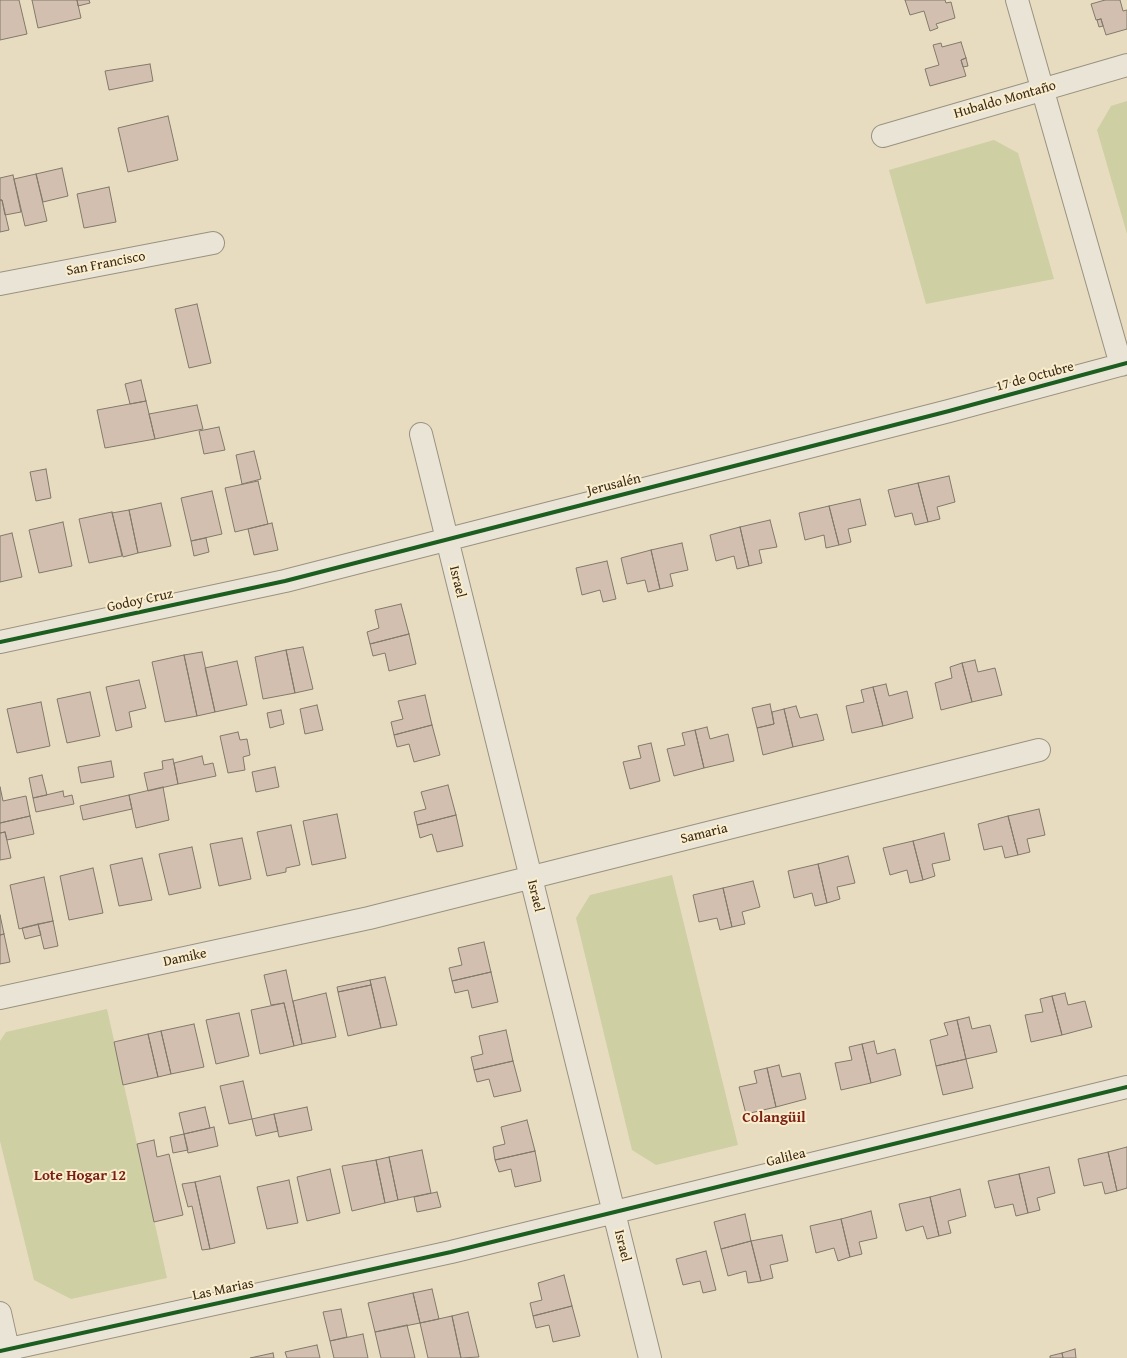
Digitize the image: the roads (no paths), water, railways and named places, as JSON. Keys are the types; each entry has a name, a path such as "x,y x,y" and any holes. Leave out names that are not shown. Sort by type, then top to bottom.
{"street":[{"path":"1017,0 1124,364"},
{"name":"Hubaldo Montaño","path":"883,136 1127,65"},
{"name":"San Francisco","path":"0,284 213,243"},
{"name":"17 de Octubre","path":"949,411 1124,364"},
{"name":"Jerusalén","path":"285,580 949,411"},
{"name":"Israel","path":"421,434 650,1358"},
{"name":"Godoy Cruz","path":"0,642 285,580"},
{"name":"Samaria","path":"370,918 1039,750"},
{"name":"Damike","path":"0,998 370,918"},
{"name":"Galilea","path":"451,1252 1127,1087"},
{"name":"Las Marias","path":"6,1353 451,1252"},
{"path":"0,1313 6,1353"}],"district":[{"name":"Colangüil","path":"774,1118"},
{"name":"Lote Hogar 12","path":"80,1176"}]}
